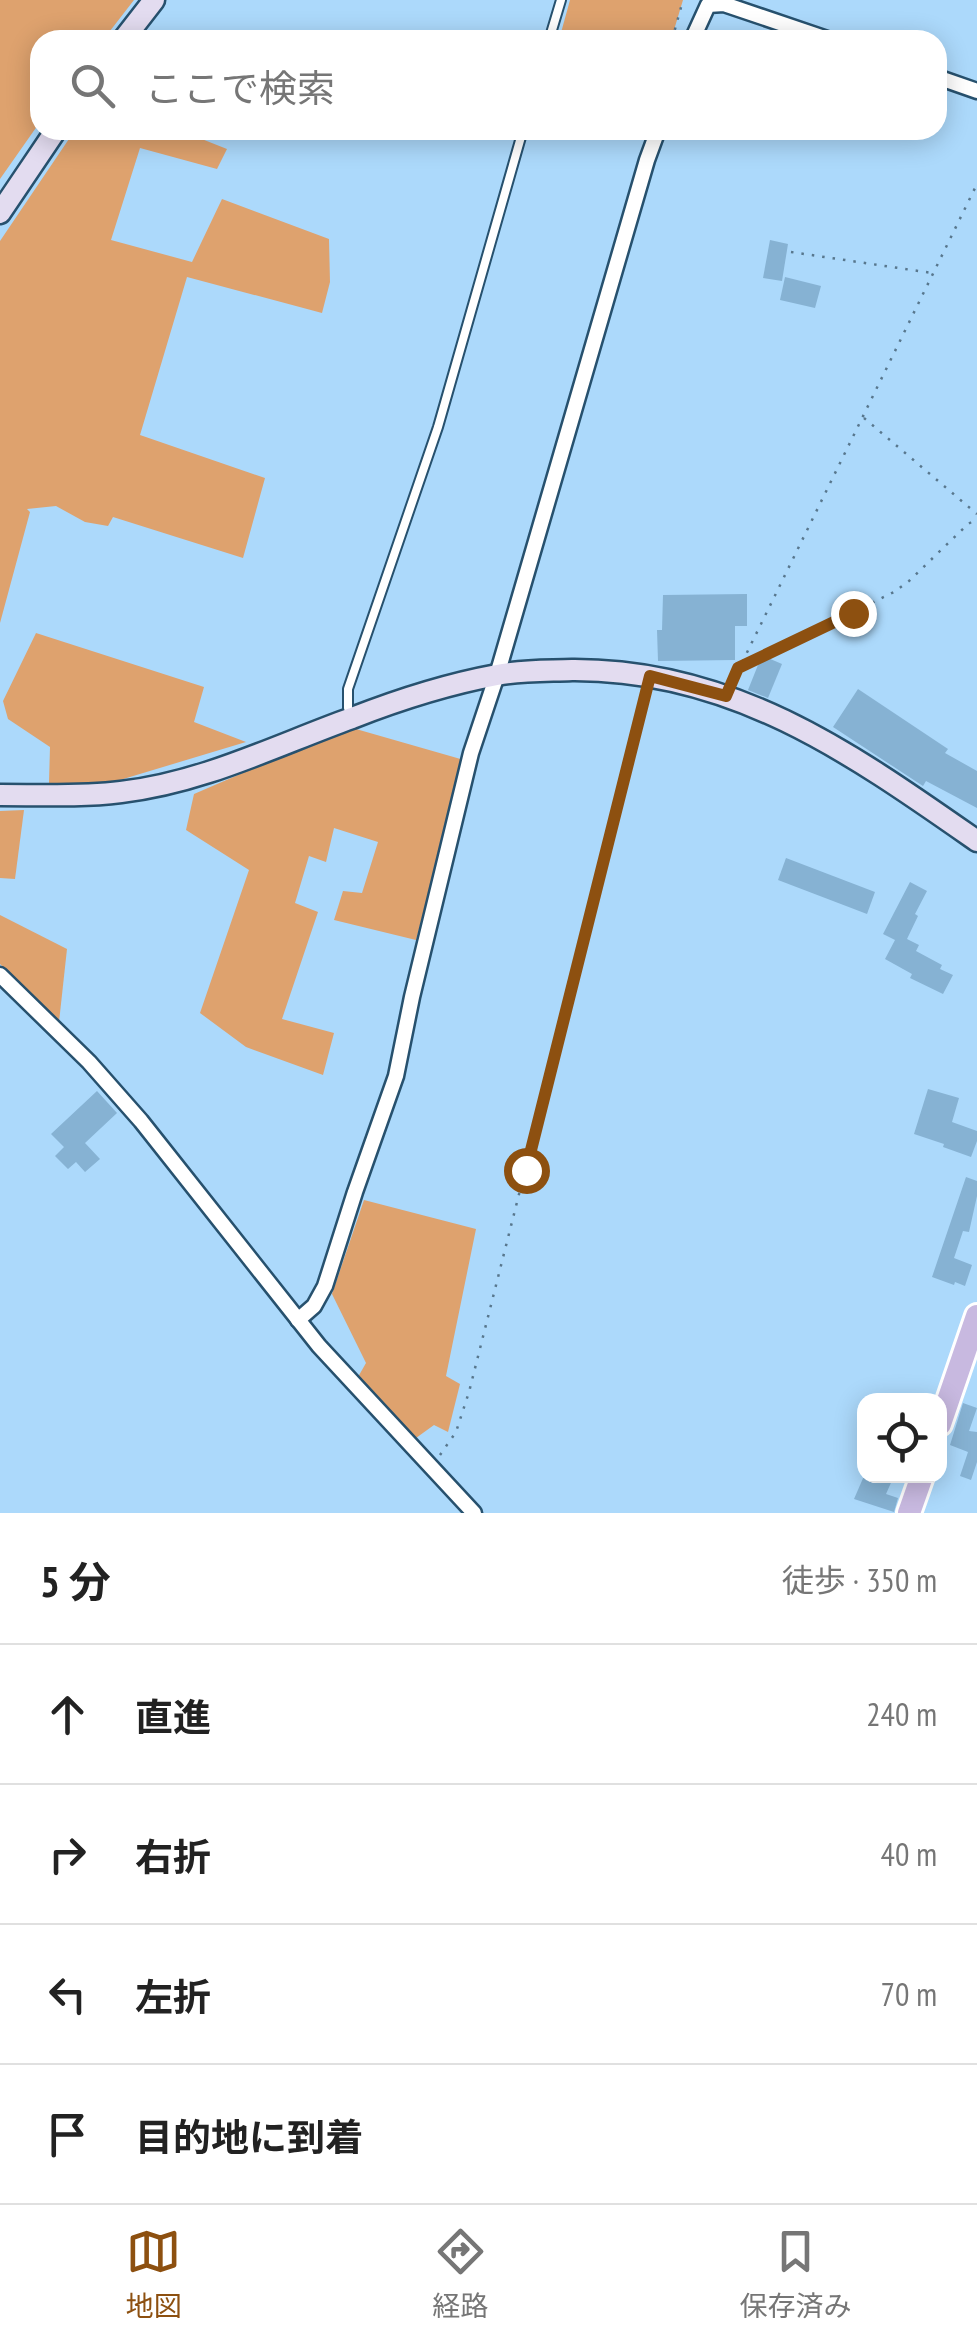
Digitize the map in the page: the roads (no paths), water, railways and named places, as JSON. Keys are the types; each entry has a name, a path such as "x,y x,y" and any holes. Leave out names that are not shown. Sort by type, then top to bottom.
{"main road":[{"path":"947,1404 977,1316"},
{"path":"909,1513 920,1483"}],"street":[{"path":"132,30 154,0"},
{"path":"696,30 708,5 716,3 801,30"},
{"path":"947,80 977,91"},
{"path":"0,213 49,140"},
{"path":"298,1320 314,1306 325,1286 396,1076 467,772 655,140"},
{"path":"0,794 147,788 255,756 420,695 497,675 610,671 650,676 726,696 784,718 868,766 977,841"},
{"path":"0,975 89,1062 141,1121 319,1346 474,1513"}],"lane":[{"path":"552,30 561,0"},
{"path":"352,718 348,689 438,427 520,140"}]}
